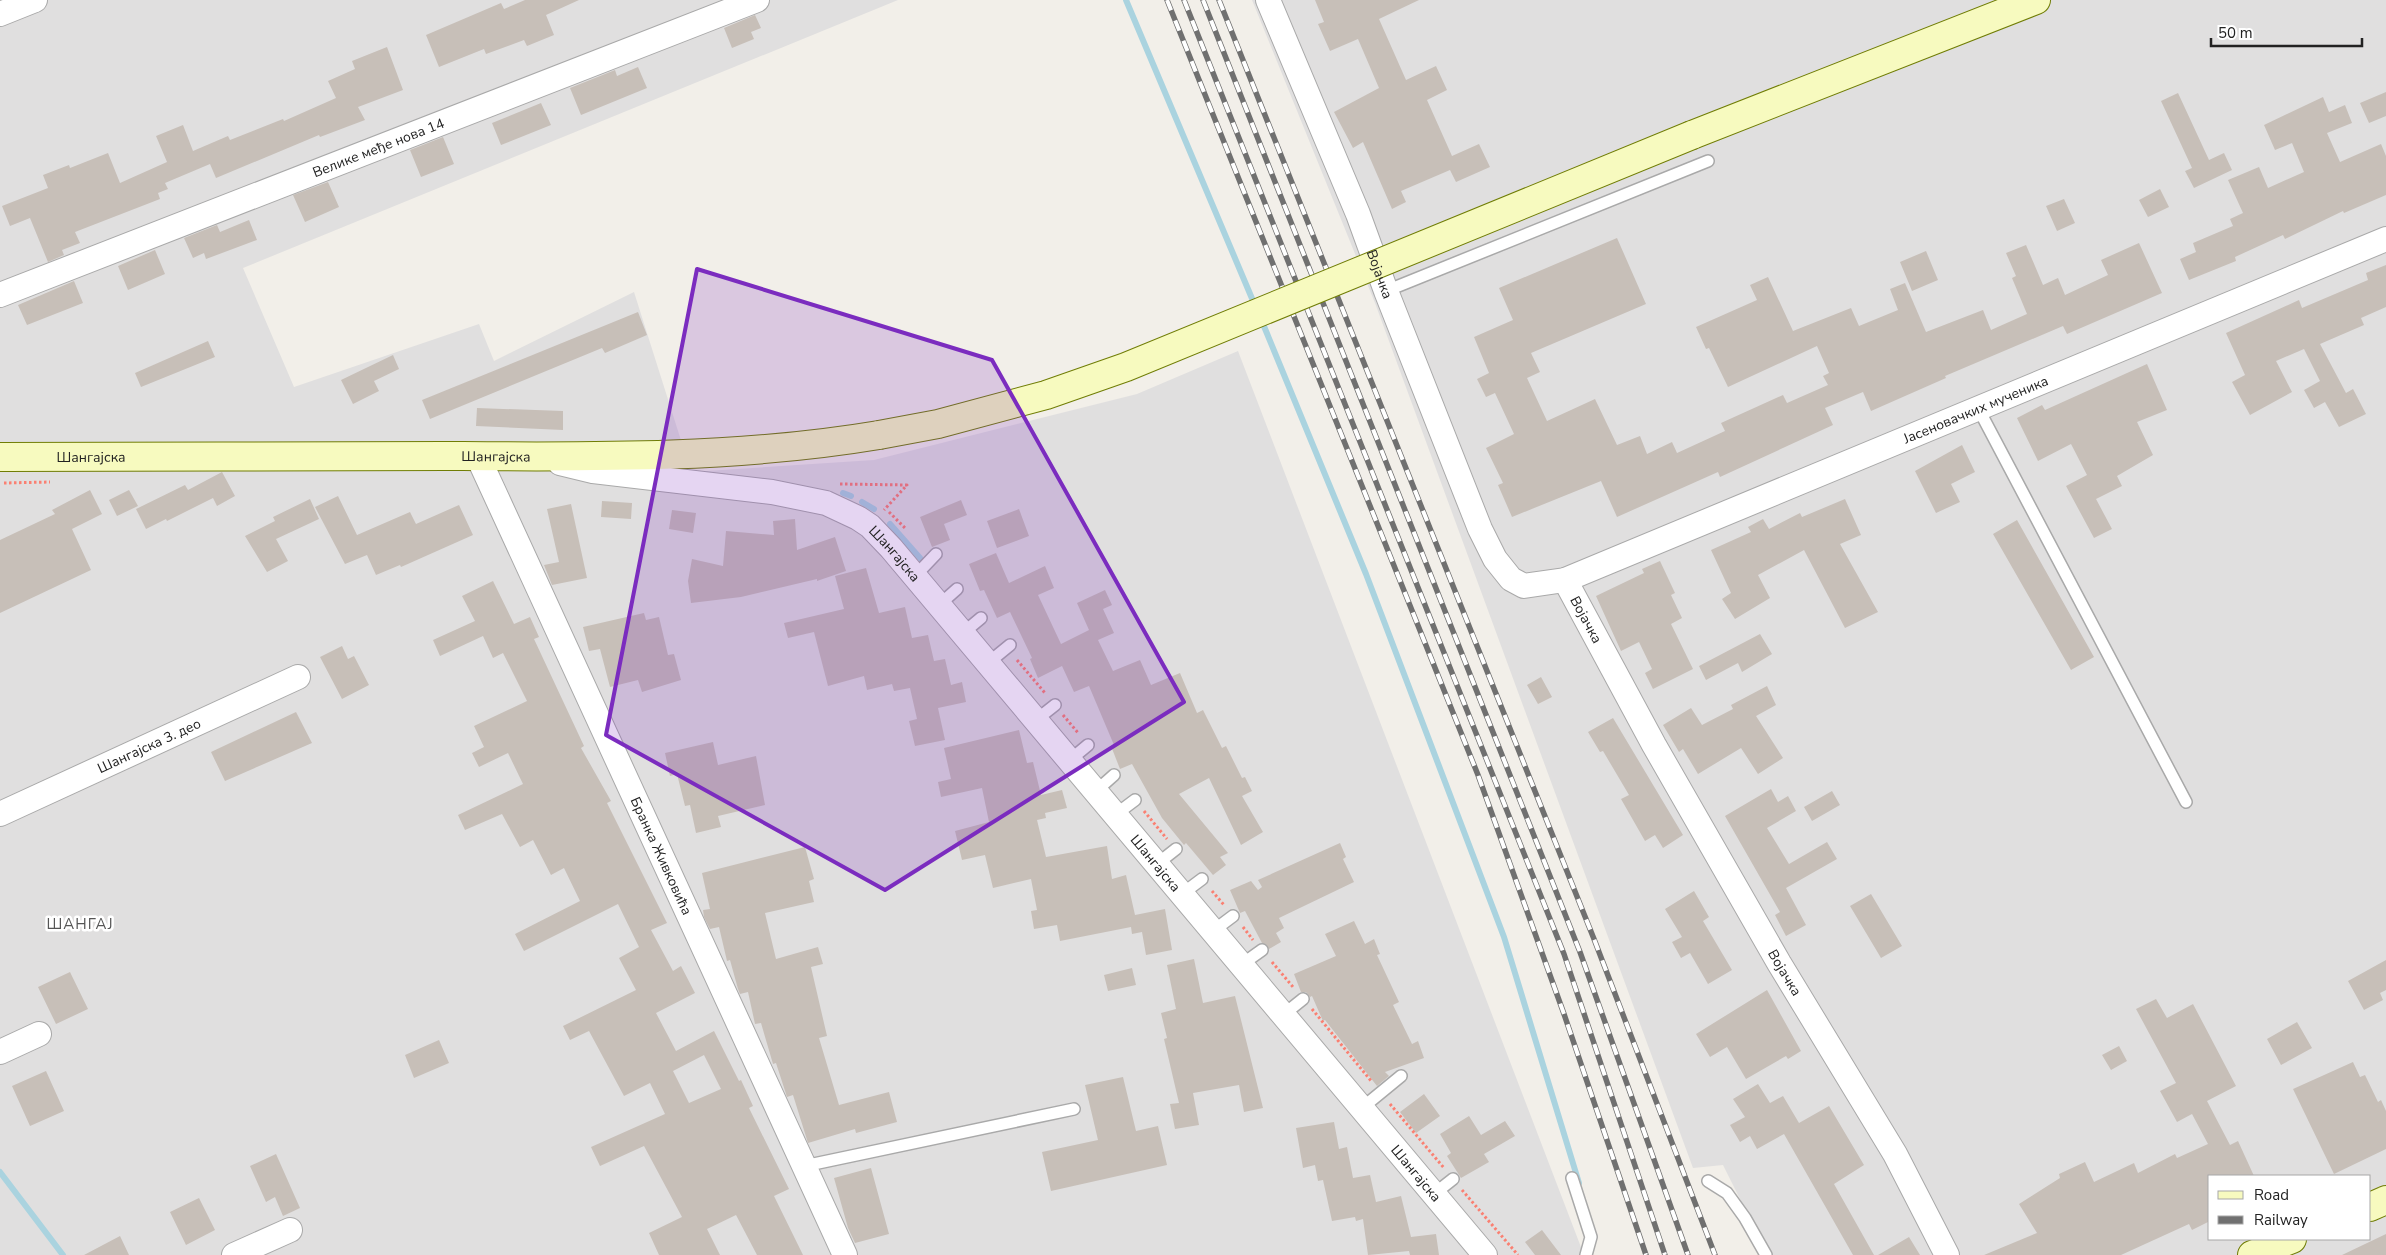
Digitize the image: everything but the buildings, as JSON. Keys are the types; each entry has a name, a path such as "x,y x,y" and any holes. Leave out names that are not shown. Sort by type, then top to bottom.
{"main road":[{"path":"536,457 678,455 783,449 938,424 1046,396 1126,367 1692,135 2036,0"},
{"name":"Шангајска","path":"0,457 536,457"},
{"path":"2371,1207 2386,1200"},
{"path":"2252,1255 2290,1240"}],"street":[{"path":"0,14 35,0"},
{"name":"Велике међе нова 14","path":"0,295 757,0"},
{"name":"Војачка","path":"1268,0 1358,214 1386,291 1480,529 1495,559 1511,579 1524,586 1565,580 1654,745 1779,963 1895,1154 1947,1255"},
{"name":"Јасеновачких мученика","path":"1565,580 2386,239"},
{"name":"Бранка Живковића","path":"478,457 845,1255"},
{"name":"Шангајска","path":"536,457 593,471 807,498 845,510 870,526 915,576 1485,1255"},
{"name":"Шангајска 3. део","path":"0,814 298,677"},
{"path":"0,1052 39,1034"},
{"path":"234,1255 290,1230"}],"lane":[{"path":"1386,291 1708,161"},
{"path":"1978,408 2186,802"},
{"path":"915,576 936,554"},
{"path":"939,605 957,589"},
{"path":"963,633 982,618"},
{"path":"988,663 1010,645"},
{"path":"1036,720 1054,705"},
{"path":"1070,760 1088,745"},
{"path":"1096,791 1114,775"},
{"path":"1115,815 1135,800"},
{"path":"1157,864 1176,848"},
{"path":"1182,894 1202,879"},
{"path":"1213,931 1233,916"},
{"path":"1241,965 1262,950"},
{"path":"1283,1014 1303,999"},
{"path":"1362,1108 1402,1076"},
{"path":"804,1166 1074,1109"},
{"path":"1572,1178 1590,1237 1586,1255"},
{"path":"1434,1194 1453,1179"},
{"path":"1708,1181 1727,1194 1745,1218 1766,1255"}],"path":[{"path":"807,498 840,484 907,485 870,526"}],"highlighted area":[{"path":"697,269 992,360 1184,702 885,890 606,735"}],"shaded area":[{"path":"0,0 898,0 243,268 294,387 479,324 494,361 634,292 691,472 874,460 1137,394 1238,351 1584,1255 0,1255"},
{"path":"1252,0 2386,0 2386,1255 1768,1255 1723,1165 1693,1168 1375,303"}],"waterway":[{"path":"1126,0 1256,308"},
{"path":"1261,319 1366,574 1504,937 1579,1183"},
{"path":"843,493 851,496"},
{"path":"862,502 874,509"},
{"path":"890,524 920,558"},
{"path":"0,1172 63,1255"}],"railway":[{"path":"1167,0 1478,775 1564,1014 1646,1255"},
{"path":"1184,0 1564,954 1665,1255"},
{"path":"1203,0 1580,952 1688,1255"},
{"path":"1219,0 1594,939 1715,1255"}],"district":[{"name":"ШАНГАЈ","path":"80,924"}]}
